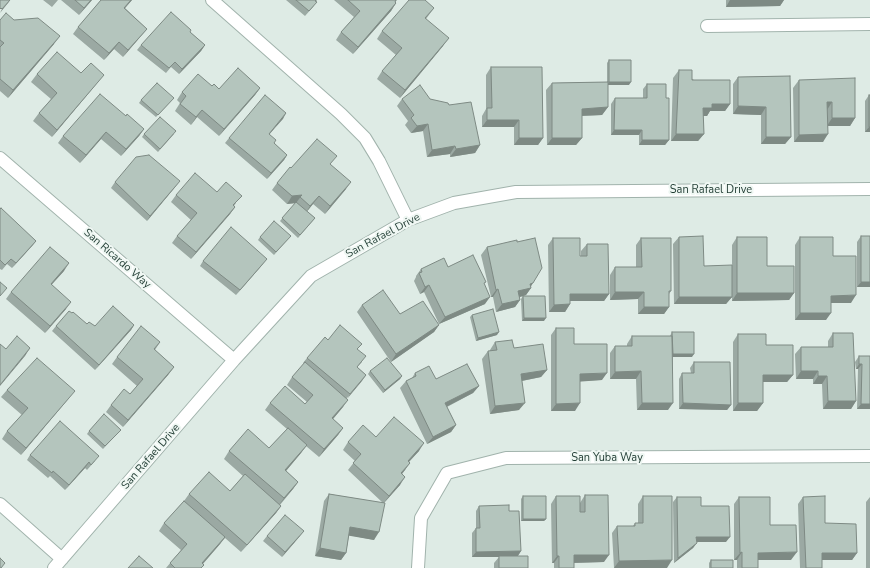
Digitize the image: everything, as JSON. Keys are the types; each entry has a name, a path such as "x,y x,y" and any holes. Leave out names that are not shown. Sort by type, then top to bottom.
{"street":[{"path":"212,0 341,114 365,138 379,161 408,220"},
{"path":"707,26 870,24"},
{"name":"San Ricardo Way","path":"0,158 234,360"},
{"name":"San Rafael Drive","path":"58,564 234,360 311,276 408,220 454,202 516,192 870,189"},
{"name":"San Yuba Way","path":"418,568 421,518 447,473 506,458 870,456"},
{"path":"0,504 58,564"}],"building":[{"path":"0,0 10,0 2,9 0,9"},
{"path":"75,0 91,0 84,8"},
{"path":"101,0 131,0 124,8 147,29 128,50 119,42 109,53 78,27"},
{"path":"296,0 316,0 315,1 317,2 309,11"},
{"path":"348,0 396,0 396,3 358,47 341,32 360,11"},
{"path":"409,0 425,0 434,8 425,18 449,38 405,90 382,71 402,48 382,31"},
{"path":"171,12 205,45 182,69 175,62 169,68 141,45"},
{"path":"6,13 14,20 38,18 60,36 13,90 0,79 0,47 4,43 0,40 0,20"},
{"path":"57,52 81,73 91,63 104,75 57,130 39,113 57,93 37,74"},
{"path":"609,60 631,60 631,82 609,82"},
{"path":"491,67 542,67 543,138 519,138 519,120 487,120 487,108 492,108"},
{"path":"238,68 260,88 224,129 202,110 196,117 180,104 186,96 182,92 198,74 212,86 214,84 219,89"},
{"path":"679,70 692,70 692,80 730,80 730,104 712,104 712,108 703,108 704,134 676,134"},
{"path":"790,76 791,137 766,137 766,107 738,106 738,77"},
{"path":"855,78 855,118 832,118 832,102 827,102 828,134 799,135 799,80"},
{"path":"608,82 608,107 582,109 582,138 552,138 552,83"},
{"path":"157,83 174,98 158,115 141,100"},
{"path":"647,84 666,84 666,98 669,98 669,140 642,140 642,130 614,130 615,98 647,98"},
{"path":"420,85 430,99 448,103 449,105 471,102 480,145 456,149 455,146 432,150 428,124 417,126 411,118 414,115 402,99"},
{"path":"100,94 144,129 126,149 106,132 86,155 63,136"},
{"path":"265,95 286,113 269,134 276,140 274,143 287,155 271,173 229,138"},
{"path":"870,95 870,127 869,127"},
{"path":"160,117 176,131 160,149 144,134"},
{"path":"317,139 337,156 330,164 351,182 330,206 319,196 310,206 300,197 302,195 292,196 277,183"},
{"path":"149,155 180,181 150,216 115,182 136,157"},
{"path":"195,173 217,192 226,182 242,196 233,205 235,207 196,252 177,236 197,213 176,195"},
{"path":"296,202 315,218 300,235 282,218"},
{"path":"1,208 36,241 16,263 11,259 5,265 0,260"},
{"path":"274,221 291,236 276,252 260,237"},
{"path":"231,227 267,259 240,290 203,261"},
{"path":"703,236 704,266 732,265 732,297 679,297 679,237"},
{"path":"861,236 870,236 870,282 861,282"},
{"path":"737,237 767,237 767,266 794,266 794,293 737,293"},
{"path":"800,237 833,237 833,256 856,256 856,295 831,296 831,313 800,313"},
{"path":"535,238 542,268 533,283 530,284 531,288 518,291 520,300 502,304 498,289 496,290 487,247 517,240 517,242"},
{"path":"553,238 580,238 580,256 587,256 587,244 608,244 609,294 570,294 570,304 554,305"},
{"path":"641,238 671,238 671,291 669,291 669,307 644,307 644,292 615,292 615,267 642,267"},
{"path":"50,247 69,263 51,284 71,302 50,326 11,292"},
{"path":"473,255 486,282 484,283 490,297 445,317 429,285 425,287 419,273 422,272 421,269 444,258 448,267"},
{"path":"0,282 7,288 0,296"},
{"path":"383,290 400,314 423,301 439,325 396,354 362,305"},
{"path":"523,296 545,296 546,318 524,318"},
{"path":"113,306 134,325 99,365 56,326 69,311 72,313 73,312 87,324 89,322 95,326"},
{"path":"493,309 499,332 478,338 472,315"},
{"path":"340,325 362,344 357,349 366,356 357,367 366,375 350,394 307,358 325,337 328,340"},
{"path":"141,326 160,342 154,349 174,367 128,420 111,405 124,389 130,394 143,379 117,357"},
{"path":"556,328 574,328 574,344 607,344 607,373 580,374 580,403 556,404"},
{"path":"672,332 694,332 694,354 673,354"},
{"path":"833,333 853,333 856,401 828,401 827,376 818,376 818,371 801,371 801,347 833,347"},
{"path":"738,334 766,334 766,345 793,345 793,375 763,375 763,403 738,403"},
{"path":"17,336 30,348 0,385 0,344 6,349"},
{"path":"632,336 672,336 673,403 642,403 641,371 615,372 615,346 632,346"},
{"path":"512,340 514,348 543,344 547,370 521,374 525,403 495,406 488,351 497,350 495,342"},
{"path":"859,356 870,356 870,404 861,404 862,364 859,364"},
{"path":"37,358 75,391 26,448 7,431 28,408 7,390"},
{"path":"387,358 402,376 385,390 370,371"},
{"path":"305,362 348,400 332,418 343,428 324,449 270,403 285,386 305,404 313,395 292,377"},
{"path":"694,362 730,362 731,405 683,403 682,373 694,373"},
{"path":"467,364 479,386 445,403 456,425 433,437 406,381 416,376 415,373 429,366 436,379"},
{"path":"104,414 121,430 105,446 89,431"},
{"path":"394,417 424,443 408,461 410,463 401,473 405,477 389,496 353,463 361,454 348,442 363,425 376,437"},
{"path":"60,421 99,456 91,465 89,462 69,485 53,471 52,473 30,455"},
{"path":"288,428 307,445 285,470 298,482 284,498 229,451 248,429 269,448"},
{"path":"209,472 230,491 245,474 281,506 247,545 189,494"},
{"path":"329,494 385,503 379,532 350,527 346,553 320,548"},
{"path":"585,495 608,495 609,555 574,555 574,568 559,568 559,556 557,556 556,496 580,496 580,512 585,512"},
{"path":"523,496 546,496 546,519 523,519"},
{"path":"643,496 672,496 672,560 619,561 617,526 635,526 635,523 643,523"},
{"path":"825,496 825,523 856,524 857,553 822,553 822,568 806,568 803,497"},
{"path":"677,497 701,497 701,506 729,506 730,537 696,537 697,543 678,558"},
{"path":"739,497 770,497 770,525 796,525 797,552 758,553 758,568 742,568 742,552 740,553"},
{"path":"184,501 225,537 202,563 204,565 201,568 175,568 170,563 187,544 164,523"},
{"path":"509,505 509,511 519,511 521,551 476,552 476,528 480,528 479,506"},
{"path":"285,515 304,531 285,552 267,536"},
{"path":"139,556 153,568 128,568"},
{"path":"499,556 528,556 528,568 499,568"},
{"path":"0,558 5,563 1,568 0,568"},
{"path":"711,560 733,560 733,568 711,568"}]}
